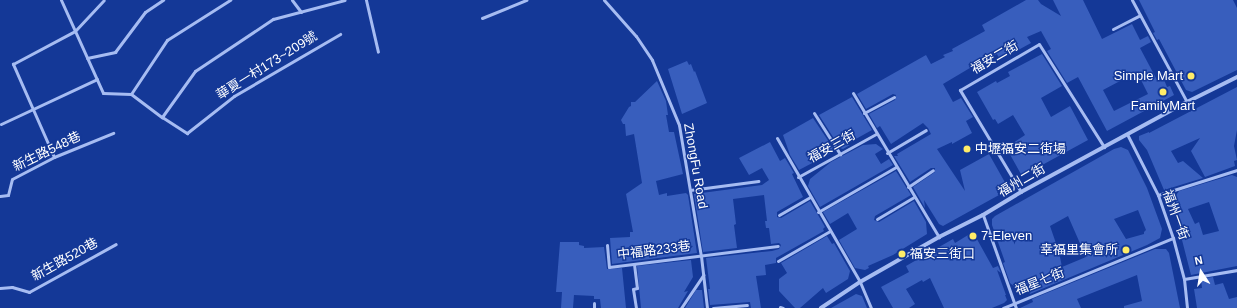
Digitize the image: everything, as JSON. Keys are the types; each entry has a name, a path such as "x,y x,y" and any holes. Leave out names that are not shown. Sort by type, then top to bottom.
{"street":[{"name":"福州二街","path":"820,308 860,282 939,237 983,216 1021,192 1187,102 1237,77"}],"lane":[{"path":"61,0 103,93 131,94 162,117 196,71 273,19 345,0"},
{"path":"54,157 13,64 75,32 104,0"},
{"path":"87,58 115,52 145,12 163,0"},
{"path":"131,94 167,40 230,0"},
{"path":"292,0 301,12"},
{"path":"366,0 378,52"},
{"path":"482,18 526,0"},
{"name":"ZhongFu Road","path":"604,0 636,36 652,60 661,78 679,125 701,256 707,308"},
{"path":"1132,0 1187,102"},
{"path":"1113,28 1140,15"},
{"name":"華夏一村173~209號","path":"162,117 188,133 234,96 340,34"},
{"name":"福安二街","path":"1021,192 960,90 1039,44 1104,147"},
{"path":"1,124 97,79"},
{"path":"853,93 876,134"},
{"path":"864,113 894,97"},
{"path":"814,113 840,154"},
{"path":"887,153 926,130"},
{"name":"新生路548巷","path":"0,196 8,195 12,179 54,157 113,133"},
{"name":"福安三街","path":"871,308 860,282 798,177 876,134 939,237"},
{"name":"福州一街","path":"1127,134 1158,195 1174,238 1184,279 1187,308"},
{"path":"777,138 798,177"},
{"path":"818,212 896,166"},
{"path":"908,187 933,170"},
{"path":"1158,195 1237,170"},
{"path":"690,190 758,181"},
{"path":"779,215 810,197"},
{"path":"877,219 914,197"},
{"path":"983,216 1016,308"},
{"path":"778,261 830,230"},
{"name":"福星七街","path":"1003,308 1174,238"},
{"name":"新生路520巷","path":"0,288 12,287 29,292 116,244"},
{"name":"中福路233巷","path":"608,245 609,267 778,246"},
{"path":"634,264 637,288 633,289 636,308"},
{"path":"1184,279 1237,270"},
{"path":"681,308 703,275"},
{"path":"594,303 594,308"},
{"path":"713,308 747,305"}],"building":[{"path":"1026,0 1038,0 1041,4 1061,16 1053,0 1083,0 1102,39 1132,24 1140,40 1148,36 1151,42 1140,48 1157,80 1163,77 1167,87 1170,86 1174,95 1107,131 1078,77 1067,83 1047,51 1051,49 1041,31 1027,37 1031,43 1000,60 997,54 980,62 943,84 953,102 961,98 973,117 966,121 972,133 952,144 952,142 937,149 965,191 960,170 989,154 1007,186 997,192 999,195 943,226 939,224 924,200 925,208 913,187 935,172 935,168 931,168 910,182 894,156 898,156 897,154 931,134 928,128 923,123 891,144 880,126 877,128 869,114 895,100 896,95 893,94 866,109 857,94 926,55 931,64 945,57 943,55 953,51 952,49 985,31 982,25","holes":["1137,72 1148,94 1114,111 1103,90"]},
{"path":"1139,0 1233,0 1237,8 1237,70 1192,92 1186,90 1159,39 1157,40 1153,33 1155,32"},
{"path":"1042,54 1062,86 1041,98 1051,117 1070,106 1088,140 1022,176 1008,151 1012,149 1010,145 1025,135 1013,115 998,124 995,119 993,120 977,92 996,81 997,83 1010,76 1008,72"},
{"path":"687,61 689,65 691,64 694,72 695,71 707,103 682,114 668,69"},
{"path":"657,81 666,101 668,115 666,115 669,132 674,132 683,174 656,181 659,195 667,193 667,196 686,193 688,195 697,253 612,264 610,238 630,237 630,232 633,232 626,194 642,183 634,134 626,136 625,124 623,124 621,120 631,106 631,102 635,102"},
{"path":"1237,87 1237,130 1234,146 1237,160 1234,161 1235,166 1205,177 1191,151 1200,138 1171,151 1178,163 1183,161 1203,178 1164,190 1147,150 1139,140 1139,136 1149,133"},
{"path":"852,97 872,130 845,145 850,145 843,149 840,148 819,115"},
{"path":"813,118 835,151 799,170 790,155 783,135"},
{"path":"770,142 780,161 785,158 794,173 792,174 803,197 777,212 777,217 781,218 810,201 825,227 823,229 824,231 776,258 776,263 765,265 766,275 756,276 761,308 751,308 750,302 710,305 708,289 710,289 706,258 772,251 779,249 781,245 779,243 771,244 769,228 766,228 765,221 767,221 764,195 733,199 737,248 703,252 694,194 762,185 769,180 762,168 749,175 739,158"},
{"path":"876,144 883,149 875,154 881,164 889,159 893,165 820,207 808,186 810,179 831,162 863,145"},
{"path":"1121,147 1128,150 1147,188 1162,229 1160,238 1147,245 1030,294 1026,286 1017,289 1010,283 1003,263 1005,262 992,225 992,219 1114,149","holes":["1138,210 1146,230 1144,234 1126,239 1114,219","1068,216 1086,257 1062,267 1059,252 1050,226"]},
{"path":"896,171 911,195 875,216 874,220 879,222 914,201 926,222 927,234 893,255 868,266 869,268 865,270 855,268 839,240 857,229 848,213 830,224 823,212"},
{"path":"1232,175 1237,177 1237,266 1191,275 1172,201 1179,191","holes":["1209,202 1219,231 1203,235 1199,222 1195,224 1188,209"]},
{"path":"973,232 993,268 998,266 1001,273 997,270 1007,300 1004,303 992,308 944,308 930,278 923,282 922,280 906,289 915,304 909,308 893,308 881,287 909,272 906,266 953,239 955,243"},
{"path":"827,236 832,244 834,243 850,271 848,279 826,293 823,288 800,308 795,308 779,291 779,279 787,273 781,263"},
{"path":"560,242 579,242 579,245 584,246 584,248 604,247 607,269 622,268 626,308 601,308 600,299 594,299 594,296 574,295 573,308 561,308 562,292 556,292"},
{"path":"1155,249 1166,249 1169,253 1180,308 1124,308 1124,306 1142,301 1137,275 1077,299 1081,308 1020,308 1033,302 1032,299"},
{"path":"691,260 693,277 684,292 688,291 678,308 641,308 637,266"},
{"path":"1213,277 1215,285 1223,283 1229,299 1237,297 1237,308 1197,308 1194,289 1202,288 1201,279"},
{"path":"696,290 702,290 704,308 685,308"},
{"path":"856,294 862,296 867,308 831,308"}],"place":[{"name":"Simple Mart","path":"1191,76"},
{"name":"FamilyMart","path":"1163,92"},
{"name":"中壢福安二街場","path":"967,149"},
{"name":"7-Eleven","path":"973,236"},
{"name":"幸福里集會所","path":"1126,250"},
{"name":"福安三街口","path":"902,254"}]}
